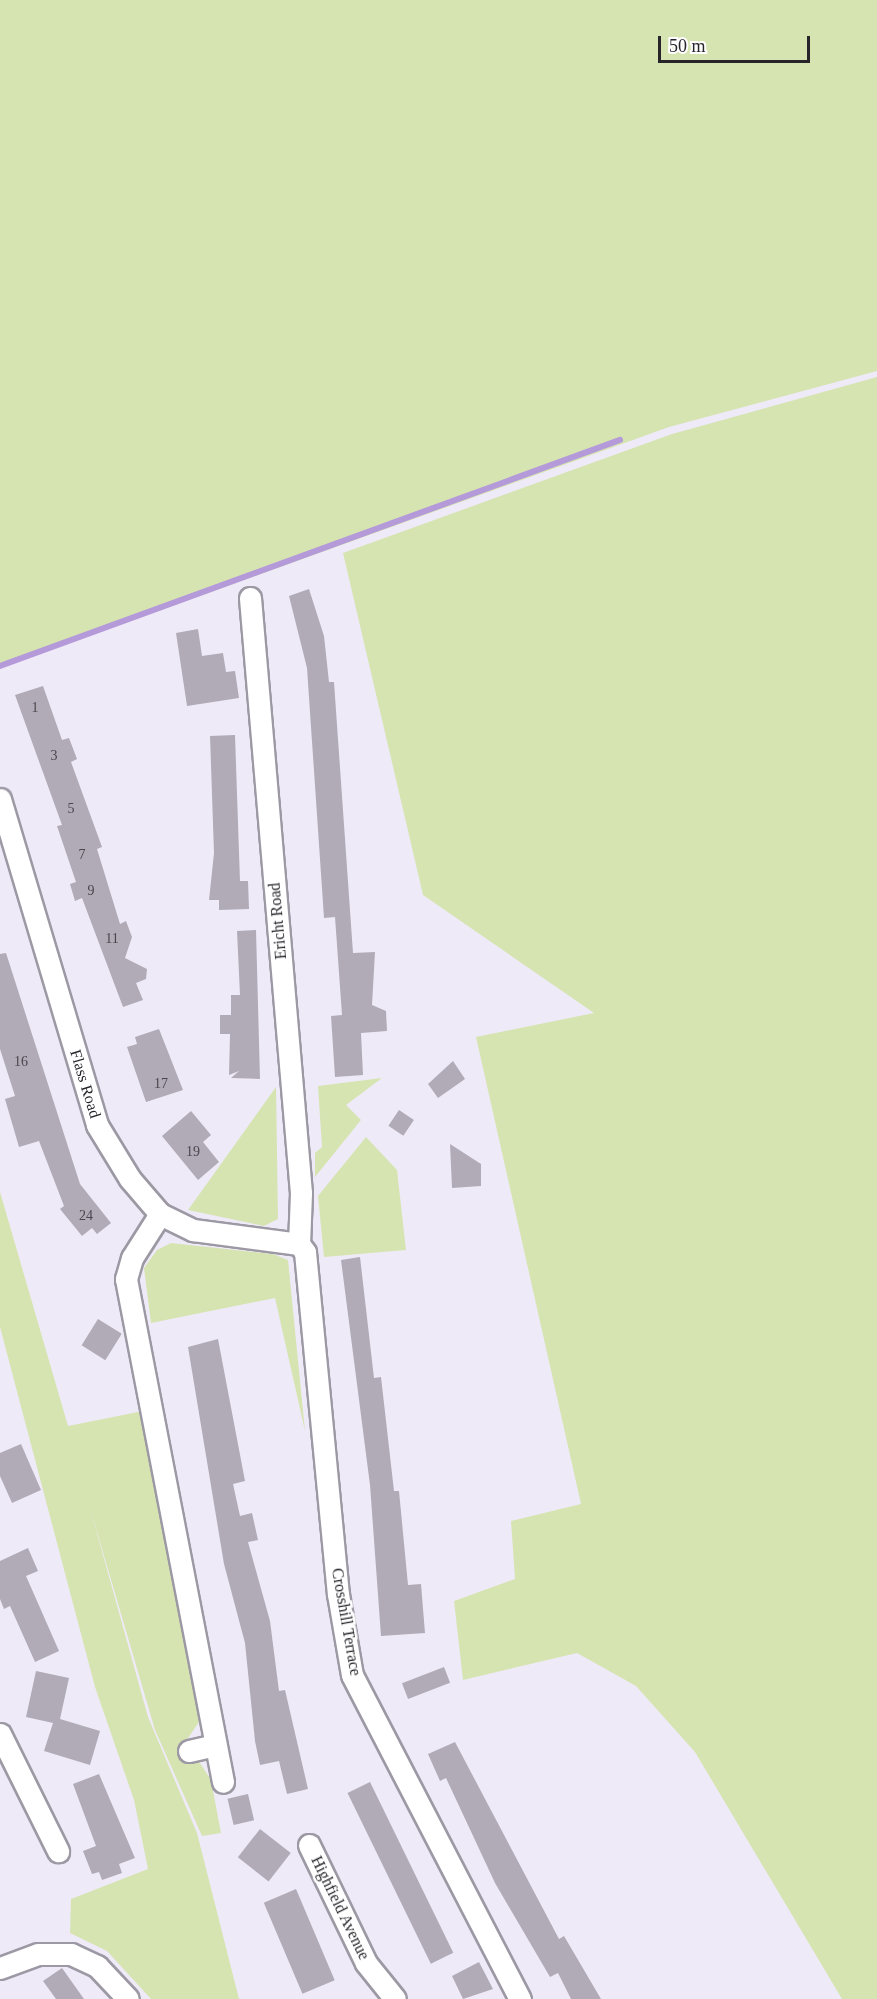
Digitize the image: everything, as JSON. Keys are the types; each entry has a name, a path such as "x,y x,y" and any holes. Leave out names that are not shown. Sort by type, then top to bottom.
{"street":[{"name":"Ericht Road","path":"250,598 301,1193 299,1244"},
{"name":"Flass Road","path":"0,800 97,1125 160,1214 193,1230 299,1244"},
{"path":"160,1214 132,1258 126,1279 224,1782"},
{"name":"Crosshill Terrace","path":"299,1244 305,1252 338,1594 352,1675 520,1999"},
{"path":"0,1734 58,1851"},
{"path":"189,1751 215,1745"},
{"name":"Highfield Avenue","path":"309,1845 366,1963 395,1999"},
{"path":"0,1968 38,1954 71,1954 97,1966 128,1999"}],"green space":[{"path":"0,0 877,0 877,371 669,427 0,668"},
{"path":"877,377 877,1999 842,1999 695,1752 636,1686 577,1653 463,1680 454,1601 515,1579 511,1521 581,1504 476,1037 594,1013 423,895 343,553 672,434"},
{"path":"382,1078 346,1105 361,1120 315,1177 315,1153 322,1147 318,1086"},
{"path":"276,1087 278,1219 264,1226 188,1210"},
{"path":"366,1137 397,1170 406,1250 324,1257 318,1196"},
{"path":"0,1192 68,1426 143,1411 201,1719 180,1750 185,1759 200,1763 211,1780 221,1833 202,1836 155,1730 90,1508 148,1717 197,1833 239,1999 151,1999 107,1951 70,1933 71,1899 148,1869 134,1800 95,1687 0,1327"},
{"path":"171,1243 273,1254 288,1260 305,1431 275,1298 151,1323 144,1268 157,1250"}],"building":[{"path":"309,589 324,636 329,682 334,682 353,953 375,952 372,1005 386,1011 387,1031 361,1033 363,1075 335,1077 331,1016 342,1015 335,917 324,918 307,668 289,596"},
{"path":"198,629 202,656 223,653 226,672 235,671 239,698 187,706 176,633"},
{"path":"43,686 62,740 69,738 77,759 71,762 102,847 97,849 120,924 126,921 132,937 125,958 147,969 146,979 136,983 143,1000 123,1007 82,898 75,901 70,884 76,882 57,826 62,825 15,695"},
{"path":"235,735 240,881 248,881 249,909 219,910 219,900 209,900 214,853 210,736"},
{"path":"256,930 260,1079 231,1078 239,1071 229,1075 230,1034 220,1034 220,1015 231,1015 231,995 240,995 237,931"},
{"path":"6,953 80,1184 111,1223 97,1234 92,1228 82,1236 60,1209 64,1206 39,1141 19,1147 5,1099 15,1096 0,1049 0,954"},
{"path":"159,1029 183,1090 146,1102 127,1047 137,1044 135,1037"},
{"path":"453,1061 465,1079 438,1098 428,1084"},
{"path":"399,1110 414,1120 403,1136 388,1126"},
{"path":"191,1111 211,1135 203,1142 219,1162 198,1180 162,1136"},
{"path":"450,1144 481,1164 481,1186 452,1188"},
{"path":"360,1257 374,1378 381,1377 394,1491 399,1491 408,1585 421,1584 425,1633 381,1636 370,1485 341,1260"},
{"path":"98,1319 122,1334 105,1360 82,1345"},
{"path":"218,1339 245,1481 233,1484 240,1516 252,1513 258,1540 248,1542 270,1621 279,1691 285,1690 308,1789 287,1794 279,1761 260,1765 255,1741 245,1643 224,1564 188,1347"},
{"path":"21,1444 41,1490 12,1503 0,1476 0,1453"},
{"path":"28,1548 38,1571 26,1576 59,1651 35,1662 10,1606 4,1609 0,1599 0,1561"},
{"path":"444,1667 450,1683 408,1699 402,1683"},
{"path":"36,1671 69,1678 60,1719 100,1731 90,1765 44,1751 53,1723 26,1717"},
{"path":"455,1742 559,1939 564,1936 601,1999 571,1999 558,1973 550,1977 495,1883 446,1778 440,1781 428,1754"},
{"path":"99,1774 135,1858 119,1864 122,1873 102,1880 99,1872 92,1874 83,1851 96,1846 73,1784"},
{"path":"370,1782 453,1953 431,1964 348,1793"},
{"path":"248,1794 254,1820 234,1825 228,1799"},
{"path":"260,1829 291,1853 269,1881 238,1857"},
{"path":"296,1889 335,1980 302,1994 264,1903"},
{"path":"479,1962 493,1989 463,1999 452,1976"},
{"path":"62,1968 84,1999 56,1999 43,1981"}],"waterway":[{"path":"0,666 620,440"}]}
